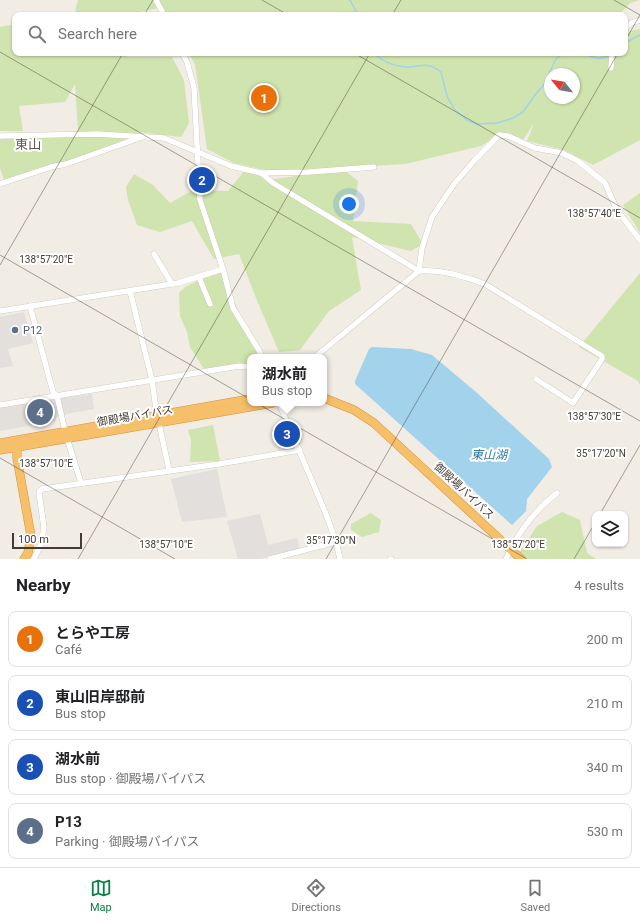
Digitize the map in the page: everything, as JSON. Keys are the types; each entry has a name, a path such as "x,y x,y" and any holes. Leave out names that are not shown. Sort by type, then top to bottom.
{"highway":[{"name":"御殿場バイパス","path":"158,419 247,400"},
{"name":"御殿場バイパス","path":"327,400 354,410 365,416 385,432 521,559"},
{"name":"御殿場バイパス","path":"2,448 22,439 66,435 158,419 251,406"},
{"name":"御殿場バイパス","path":"2,448 17,448 66,435"},
{"path":"22,439 17,448 17,458 31,536 29,548 24,559"},
{"path":"2,448 12,452 17,458"}],"street":[{"path":"156,0 162,12"},
{"path":"628,26 631,23 640,20"},
{"path":"184,56 187,62 194,88 200,200 223,269 233,308 261,354"},
{"path":"611,68 612,56"},
{"path":"0,136 97,134 164,138 231,166 261,173 309,172 374,167"},
{"path":"419,272 422,248 432,217 454,184 499,135 508,136 535,148 562,153 578,161 605,183 617,210 640,240"},
{"path":"0,184 51,167 66,164 145,136"},
{"path":"261,173 273,183 419,272"},
{"path":"154,254 172,284"},
{"path":"0,310 172,284 223,269"},
{"path":"319,354 419,272 431,270 466,277 485,284 602,356 602,359 573,403 536,379"},
{"path":"199,277 210,304"},
{"path":"130,291 152,380 168,470"},
{"path":"30,306 53,392 57,396 66,435 81,483"},
{"path":"0,405 239,366 247,366"},
{"path":"280,406 300,450 336,542 340,559"},
{"path":"34,559 41,544 44,528 40,492 42,489 219,464 300,450"},
{"path":"506,559 525,523 557,493"},
{"path":"270,559 336,542"}],"green space":[{"path":"78,0 156,0 160,8 138,12 75,12"},
{"path":"157,0 640,0 630,3 622,12 164,12"},
{"path":"12,25 12,56 172,57 184,80 189,123 181,137 139,132 95,154 5,183 0,168 0,136 46,135 78,131 75,84 65,102 19,106 23,131 0,131 0,27"},
{"path":"640,29 640,140 593,165 564,150 527,141 534,123 523,140 499,135 481,146 405,164 273,172 234,163 207,149 195,64 190,56 616,57 628,56 628,35 630,31"},
{"path":"343,169 358,181 353,221 411,224 423,244 411,251 352,237 361,290 329,311 300,350 279,352 239,254 214,259 192,221 160,232 137,225 128,200 126,187 134,174 153,185 170,203 193,190 228,191 245,170 269,180"},
{"path":"640,193 640,233 623,205"},
{"path":"220,270 258,354 247,354 247,363 204,369 190,347 187,332 180,316 179,293 185,287"},
{"path":"640,273 640,385 638,381 579,347"},
{"path":"213,425 220,461 190,462 191,440 188,430"},
{"path":"562,512 580,520 587,553 596,559 515,559 537,526"},
{"path":"371,513 381,520 379,532 362,537 351,530 351,524"}],"shaded area":[{"name":"P12","path":"24,312 33,343 8,349 13,366 0,368 0,317"},
{"path":"92,394 94,409 56,417 56,421 0,431 0,407"},
{"path":"217,469 227,517 182,522 171,479"},
{"path":"260,514 268,545 297,538 299,549 260,559 238,559 227,521"}],"water":[{"name":"東山湖","path":"372,347 411,349 432,355 476,392 549,459 552,467 527,499 526,511 512,525 355,384 369,349"}],"waterway":[{"path":"350,0 356,12"},
{"path":"628,41 640,35"},
{"path":"377,56 384,61 396,66 410,67 427,65 436,68 441,72 447,96 454,109 468,121 478,124 497,123 513,118 523,112 543,86 556,59 560,56"},
{"path":"589,56 600,58 608,56"}],"place":[{"name":"とらや工房","path":"264,98"},
{"name":"東山旧岸邸前","path":"202,180"},
{"name":"P12","path":"15,330"},
{"name":"P13","path":"40,412"},
{"name":"湖水前","path":"287,434"}],"district":[{"name":"東山","path":"28,144"}]}
